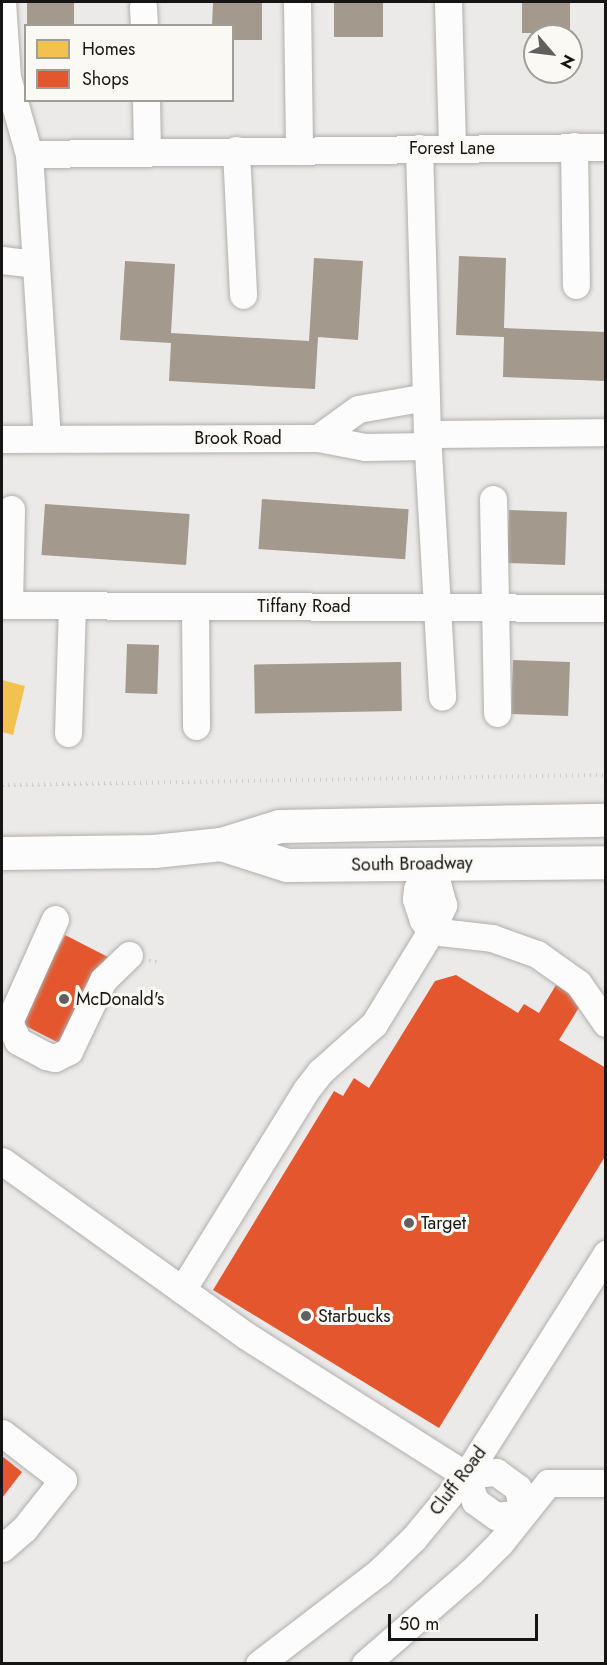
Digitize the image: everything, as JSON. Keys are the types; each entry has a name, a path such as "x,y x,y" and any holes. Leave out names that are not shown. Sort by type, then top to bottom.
{"main road":[{"name":"South Broadway","path":"2,853 154,850 221,844 279,826 606,820"},
{"name":"South Broadway","path":"221,844 287,865 606,862"}],"street":[{"path":"2,2 4,78 29,154 47,438"},
{"path":"297,2 299,148"},
{"path":"448,2 452,148"},
{"path":"146,102 147,151"},
{"path":"574,146 576,285"},
{"name":"Forest Lane","path":"29,154 299,148 606,147"},
{"path":"419,148 427,440 442,697"},
{"path":"237,150 243,295"},
{"path":"2,260 36,264"},
{"path":"318,438 358,409 426,397"},
{"name":"Brook Road","path":"2,439 318,438 365,447 427,440 606,432"},
{"path":"493,499 497,713"},
{"path":"5,605 12,509"},
{"name":"Tiffany Road","path":"5,605 606,608"},
{"path":"68,733 72,605"},
{"path":"195,606 196,726"},
{"path":"182,1290 306,1090 320,1072 374,1024 431,931 442,905 432,864"},
{"path":"55,919 9,1022 18,1041 46,1056 55,1058 69,1051 104,980 129,955"},
{"path":"431,931 492,938 537,954 578,983 606,1023"},
{"path":"2,1161 182,1290 466,1476 475,1501 496,1516 523,1513"},
{"name":"Cluff Road","path":"259,1664 380,1571 414,1538 466,1476 606,1254"},
{"path":"2,1433 63,1480 24,1529 2,1548"},
{"path":"365,1664 471,1572 548,1483 606,1483"}],"path":[{"path":"2,785 606,775"}],"building: Homes":[{"path":"2,680 25,686 13,735 2,732"}],"building: Shops":[{"name":"McDonald's","path":"65,935 110,958 65,1046 20,1023"},
{"name":"Target","path":"456,975 518,1013 524,1004 539,1013 556,985 583,1001 559,1040 606,1068 606,1155 439,1428 213,1290 334,1091 343,1096 354,1078 369,1088 435,981"},
{"path":"2,1456 22,1472 2,1498"}],"building: Other":[{"path":"27,2 74,2 74,24 27,24"},
{"path":"213,2 262,2 262,40 234,40 234,24 212,24"},
{"path":"334,2 383,2 383,37 334,37"},
{"path":"522,2 570,2 570,24 523,24 522,33"},
{"path":"459,256 506,258 504,328 606,332 606,381 503,377 504,337 456,335"},
{"path":"314,258 363,261 358,340 318,337 315,389 169,381 171,343 120,340 125,261 175,264 171,333 309,341"},
{"path":"262,499 409,509 405,559 259,549"},
{"path":"45,504 190,514 186,565 41,555"},
{"path":"509,510 567,512 565,565 507,563"},
{"path":"127,644 159,645 157,694 125,693"},
{"path":"513,660 570,662 568,716 511,714"},
{"path":"401,662 402,711 255,714 254,665"}],"place":[{"name":"McDonald's","path":"64,999"},
{"name":"Target","path":"409,1223"},
{"name":"Starbucks","path":"306,1316"}]}
